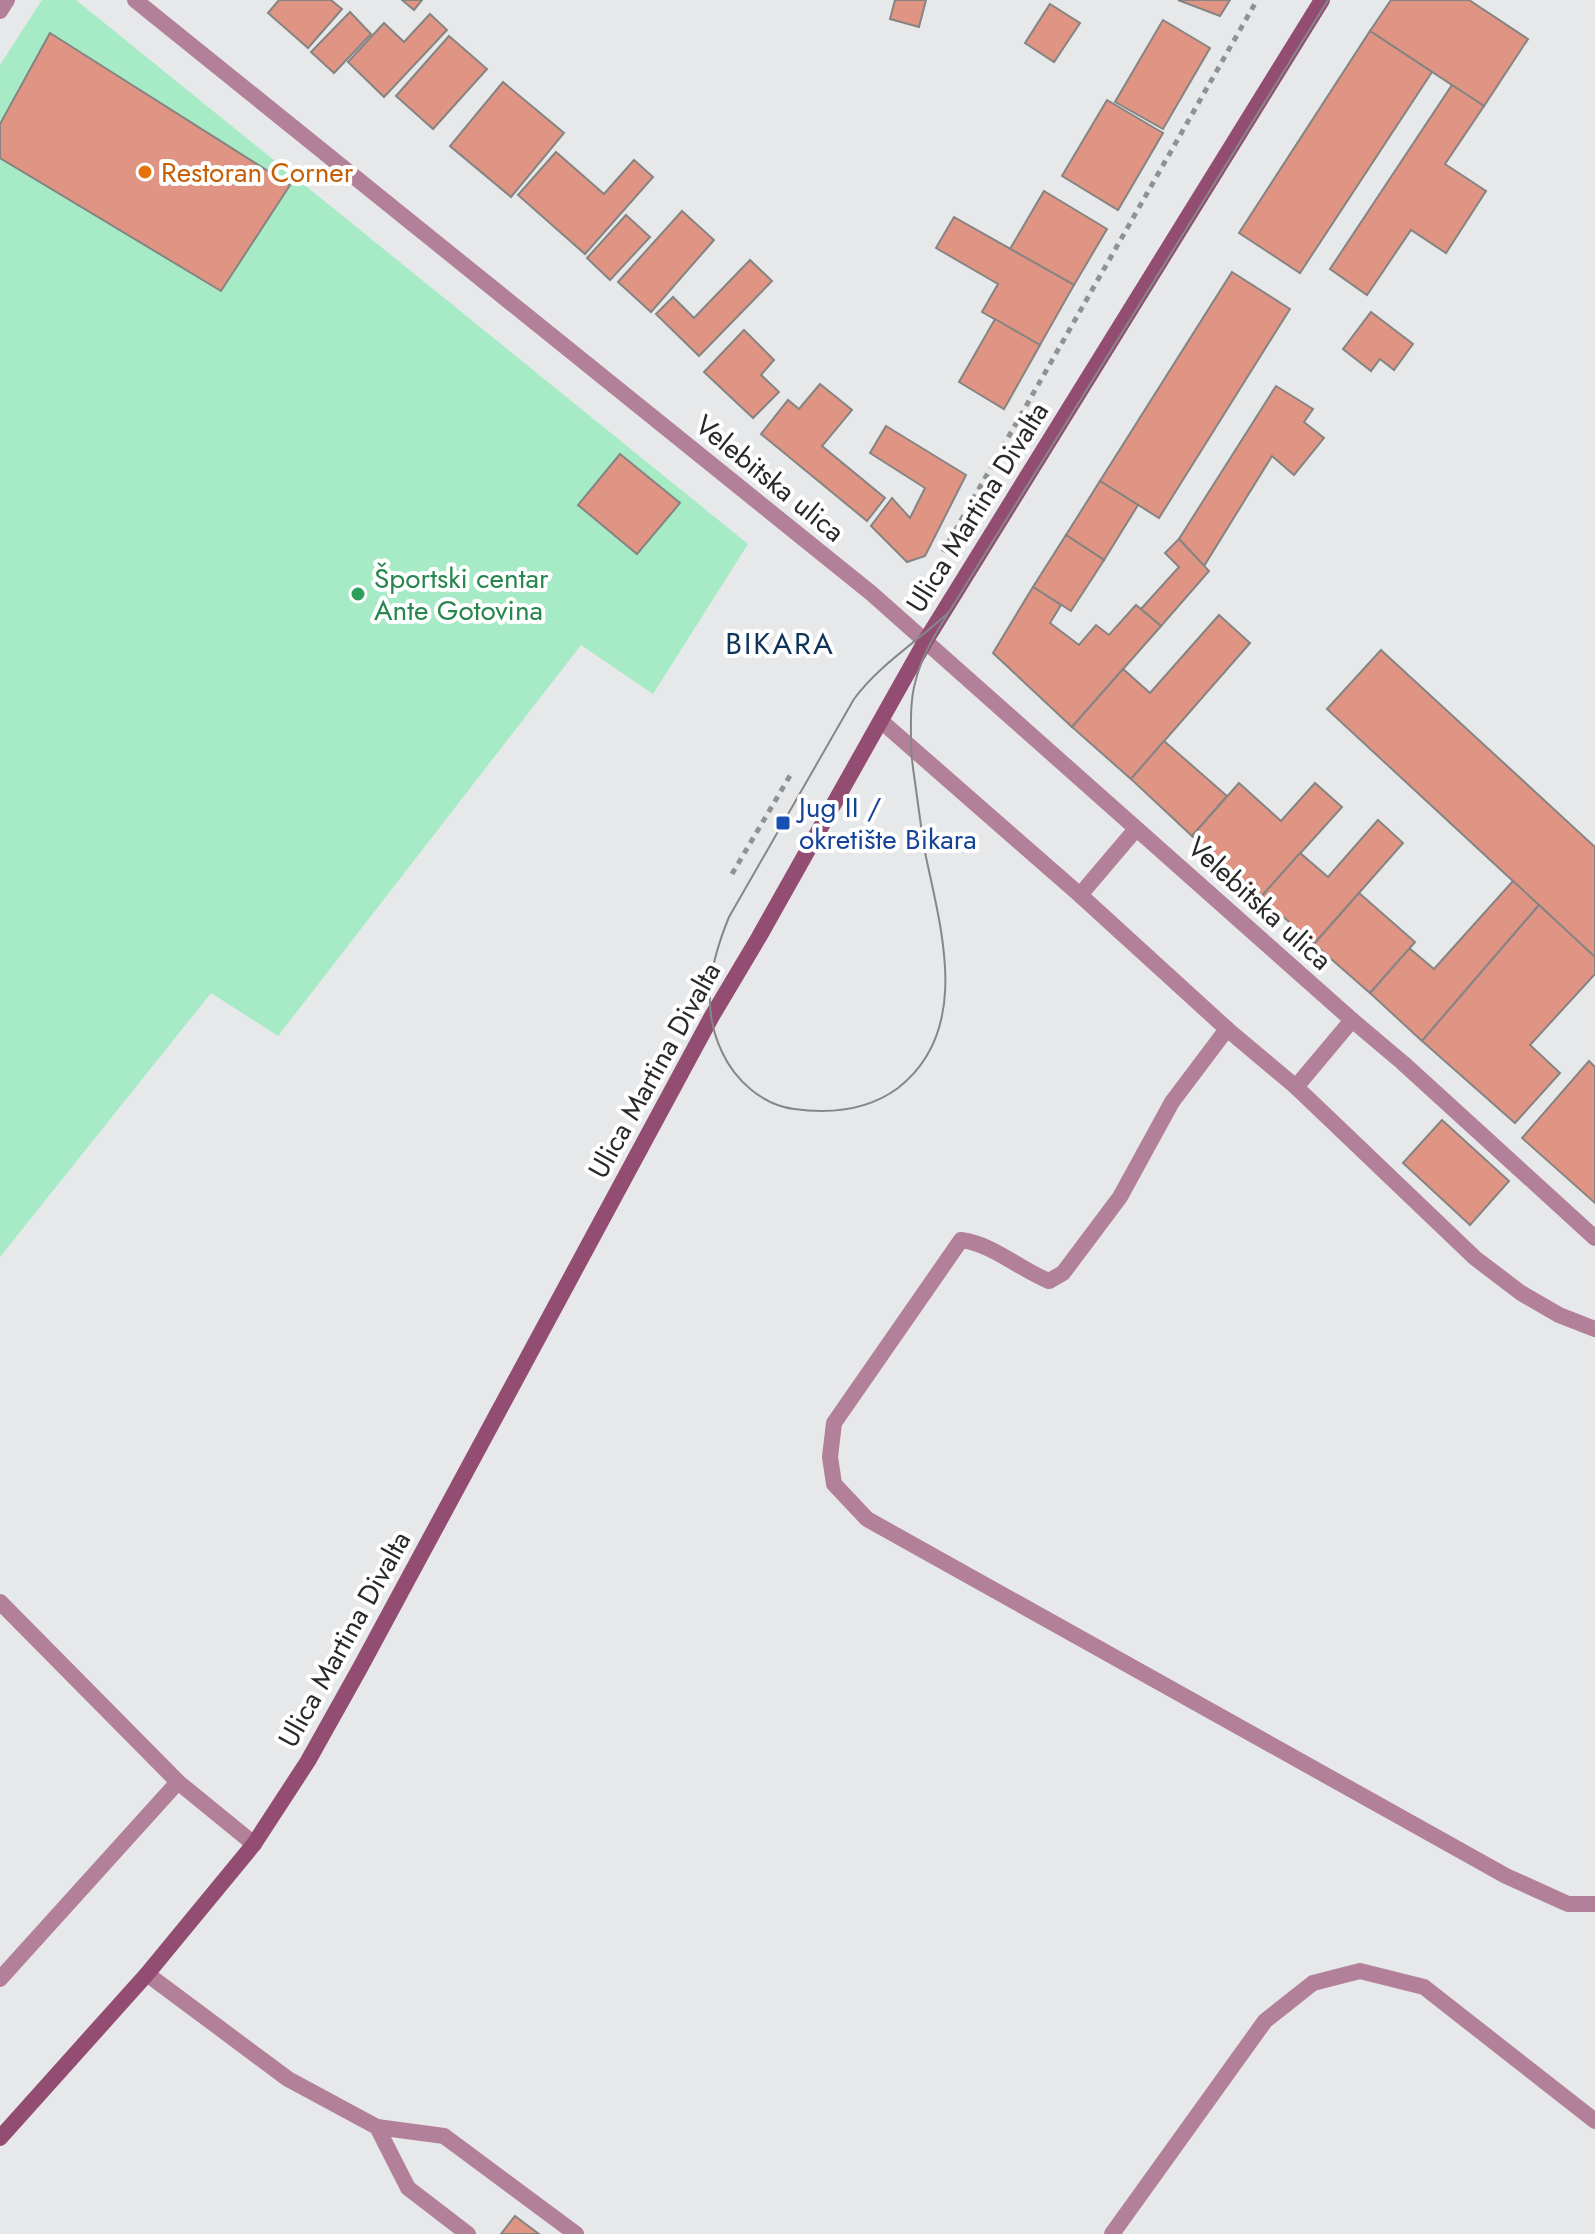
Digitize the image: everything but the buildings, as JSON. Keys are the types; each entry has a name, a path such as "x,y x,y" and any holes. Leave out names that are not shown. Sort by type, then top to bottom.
{"street":[{"path":"0,11 7,0"},
{"name":"Velebitska ulica","path":"135,0 845,571 1595,1238"},
{"name":"Ulica Martina Divalta","path":"0,2138 147,1974 254,1844 308,1761 704,1030 926,640 1322,0"},
{"path":"881,721 1296,1087 1475,1258 1521,1293 1559,1315 1595,1329"},
{"path":"1080,895 1136,829"},
{"path":"1296,1087 1352,1020"},
{"path":"1227,1029 1172,1102 1120,1197 1063,1273 1049,1281 977,1242 961,1240 834,1423 830,1457 834,1484 867,1519 1492,1868 1568,1904 1595,1904"},
{"path":"0,1602 178,1782 254,1844"},
{"path":"0,1979 178,1782"},
{"path":"1112,2234 1265,2021 1313,1983 1360,1971 1424,1987 1595,2121"},
{"path":"147,1974 288,2079 377,2127 444,2136 576,2234"},
{"path":"377,2127 408,2188 468,2234"}],"path":[{"path":"942,555 1257,0"},
{"path":"732,874 791,774"}],"green space":[{"name":"Športski centar Ante Gotovina","path":"42,0 76,0 748,544 653,694 581,645 278,1036 211,993 0,1257 0,65"}],"tram line":[{"path":"949,612 887,664 854,699 729,917 717,950 710,1001 711,1018 722,1052 734,1072 751,1090 782,1107 835,1111 874,1102 898,1088 921,1065 935,1039 943,1010 943,948 923,842 911,750 912,698 921,664 944,620 949,612 1328,0"}],"place":[{"name":"Restoran Corner","path":"145,172"},
{"name":"Športski centar Ante Gotovina","path":"358,594"},
{"name":"Jug II / okretište Bikara","path":"783,823"}],"district":[{"name":"BIKARA","path":"780,644"}]}
